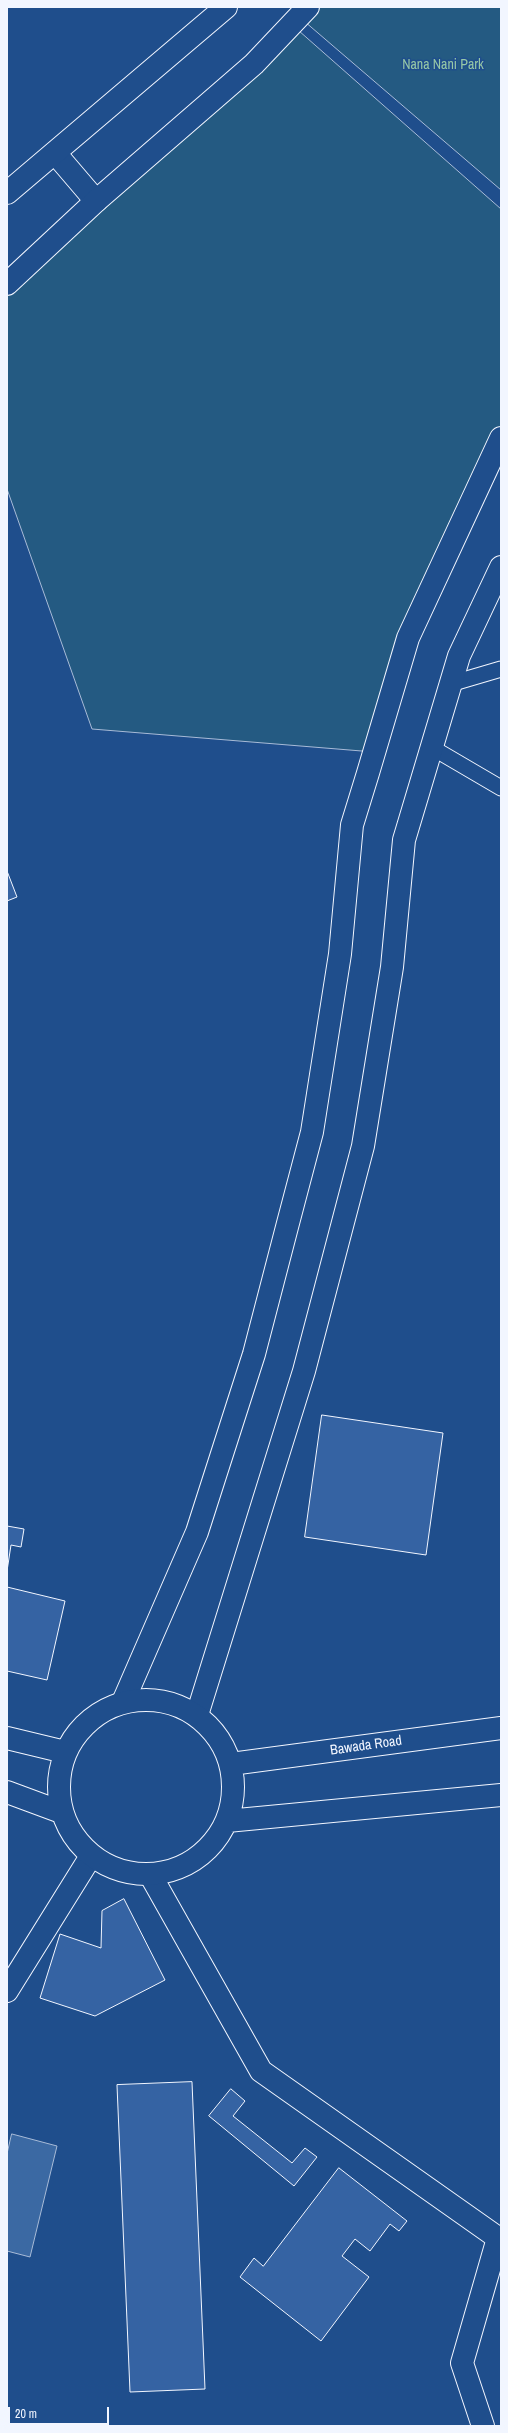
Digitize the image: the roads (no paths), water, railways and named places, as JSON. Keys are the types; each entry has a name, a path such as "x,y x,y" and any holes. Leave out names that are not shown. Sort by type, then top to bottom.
{"main road":[{"path":"7,193 226,7"},
{"path":"7,284 96,201 254,64 308,7"},
{"path":"55,153 96,201"},
{"path":"123,1702 197,1532 260,1332 312,1132 340,954 352,825 408,638 501,438"},
{"path":"197,1715 304,1371 363,1146 392,967 404,840 460,653 501,567"},
{"path":"161,1700 197,1715 214,1731 226,1750 231,1764 234,1793 227,1821 215,1843 197,1859 175,1871 151,1876 119,1872 91,1856 78,1844 61,1812 65,1752 73,1736 91,1717 123,1702 161,1700"},
{"name":"Bawada Road","path":"231,1764 501,1728"},
{"path":"7,1738 65,1752"},
{"path":"7,1792 61,1812"},
{"path":"227,1821 501,1794"},
{"path":"7,1991 91,1856"},
{"path":"151,1876 261,2071 500,2239 462,2363 483,2426"}],"lane":[{"path":"450,684 501,669"},
{"path":"431,747 501,788"}],"park label":[{"name":"Nana Nani Park","path":"443,65"}]}
